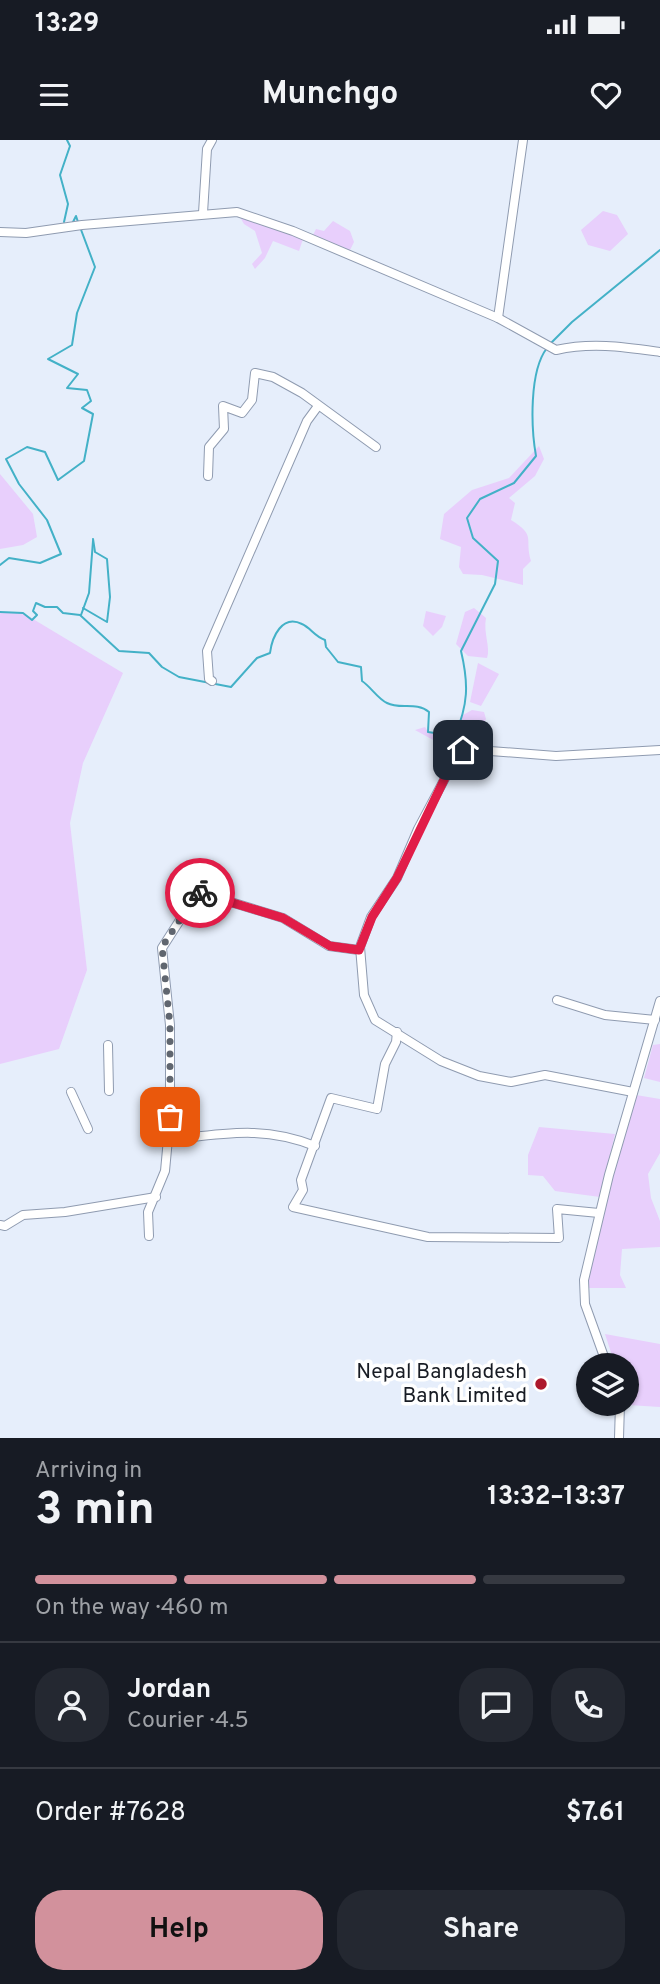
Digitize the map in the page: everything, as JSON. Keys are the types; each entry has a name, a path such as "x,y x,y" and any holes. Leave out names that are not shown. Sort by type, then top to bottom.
{"street":[{"path":"203,213 206,149 212,140"},
{"path":"498,318 523,140"},
{"path":"0,232 26,233 79,225 237,212 293,231 498,318 556,350 584,344 603,344 660,352"},
{"path":"208,475 209,447 224,429 223,406 242,412 252,400 256,373 274,377 376,447"},
{"path":"212,681 209,680 207,652 307,421 318,406"},
{"path":"633,1092 545,1075 511,1082 486,1078 441,1061 375,1020 363,995 359,950 372,917 397,878 418,829 459,752 489,750 556,756 660,750"},
{"path":"149,1236 148,1212 165,1171 169,1140 170,1025 162,947 198,892 283,918 330,946 359,950"},
{"path":"557,1000 605,1015 656,1023"},
{"path":"602,1353 583,1288 599,1213 633,1092 656,1023 660,1001"},
{"path":"397,1032 396,1042 385,1063 377,1109 331,1098 301,1180 303,1190 293,1207 428,1237 494,1239 559,1238 557,1209 599,1213"},
{"path":"107,1045 109,1091"},
{"path":"71,1092 88,1129"},
{"path":"169,1140 239,1131 271,1132 315,1146"},
{"path":"0,1225 5,1226 23,1215 65,1212 156,1197"},
{"path":"619,1438 620,1416"}],"shaded area":[{"path":"603,211 617,215 628,234 610,251 588,245 581,230"},
{"path":"237,212 304,236 299,251 273,241 265,258 255,269 252,264 262,253 255,231 244,224"},
{"path":"333,221 350,231 354,242 349,252 313,235 316,229 324,231"},
{"path":"539,446 544,459 535,476 509,498 515,503 511,520 524,530 528,538 531,561 523,569 523,585 482,575 463,574 459,567 461,547 440,539 444,514 472,490 509,478"},
{"path":"0,474 33,514 37,537 23,545 0,549"},
{"path":"474,608 486,618 487,658 468,656 456,644 465,612"},
{"path":"426,611 446,616 442,627 433,636 423,626"},
{"path":"0,612 23,613 123,673 83,763 70,823 87,970 59,1049 0,1064"},
{"path":"478,663 499,674 481,706 470,702"},
{"path":"472,710 484,712 486,719 480,729 471,735 473,742 465,745 457,739 435,741 415,730 425,727 428,732 455,736 463,715"},
{"path":"660,1044 660,1082 644,1078 653,1045"},
{"path":"636,1095 660,1099 660,1153 648,1174 651,1198 660,1221 660,1247 622,1249 620,1275 626,1288 585,1288 597,1229"},
{"path":"539,1127 615,1134 600,1197 555,1191 543,1176 528,1175 528,1155"},
{"path":"605,1334 660,1344 660,1407 639,1406 639,1353 611,1353"}],"waterway":[{"path":"64,222 68,204 60,175 70,146 67,140"},
{"path":"73,222 76,216 78,222"},
{"path":"0,565 9,558 40,563 61,554 47,520 19,484 6,459 27,447 45,452 58,480 84,461 93,414 82,408 91,401 87,390 67,388 78,374 48,359 72,345 77,313 95,267 80,227"},
{"path":"551,343 572,322 660,250"},
{"path":"0,612 23,613 32,620 37,615 33,611 36,603 45,607 57,607 63,613 80,615 119,651 149,653 162,667 179,677 231,687 257,658 270,653 279,629 289,622 295,622 325,640 326,647 338,662 361,667 362,681 384,701 392,705 424,709 429,712 428,732 455,736 463,714 466,694 461,651 495,584 498,561 473,538 467,518 480,499 514,483 536,456 533,431 534,385 541,358 547,348"},
{"path":"83,608 107,622 110,597 107,559 95,552 93,539"},
{"path":"81,615 89,593 93,541"}],"way so far":[{"path":"170,1117 170,1025 162,947 198,892 200,893"}],"place":[{"name":"Nepal Bangladesh Bank Limited","path":"541,1384"}],"route":[{"path":"200,893 283,918 330,946 359,950 372,917 397,878 418,829 455,757 463,750"}]}
